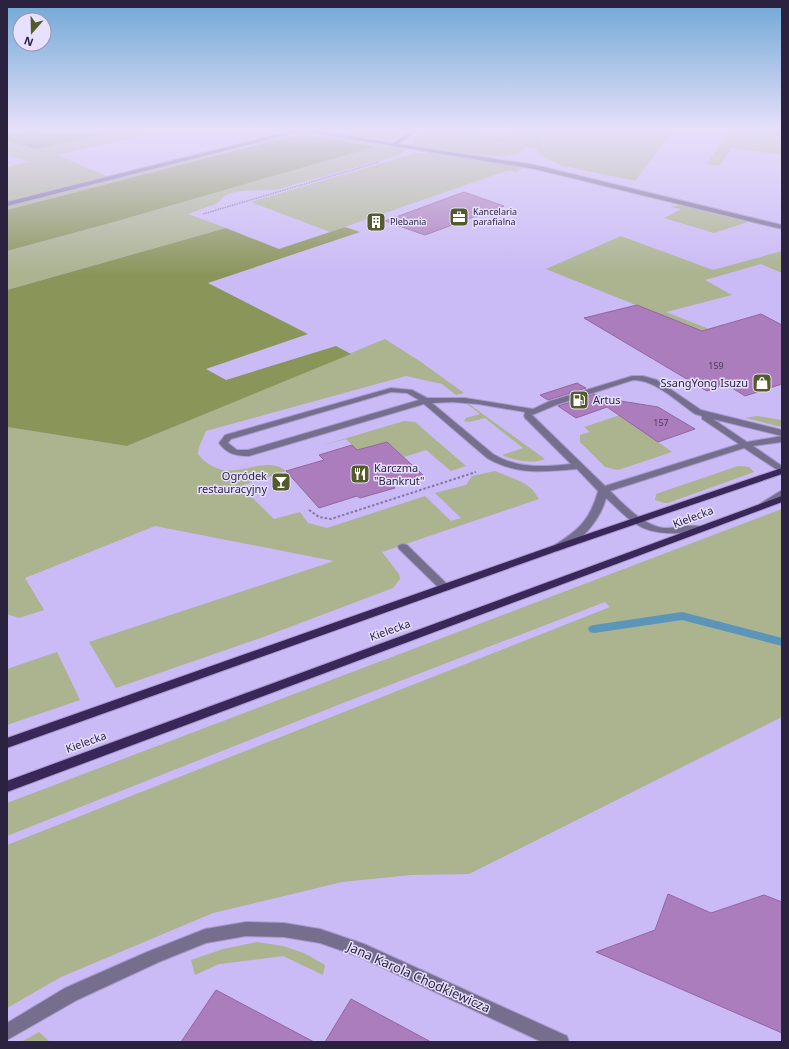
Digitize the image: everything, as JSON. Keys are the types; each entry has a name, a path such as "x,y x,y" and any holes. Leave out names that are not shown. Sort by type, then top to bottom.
{"main road":[{"name":"Kielecka","path":"7,743 556,548 782,470"},
{"name":"Kielecka","path":"7,787 782,499"}],"street":[{"path":"7,204 114,177"},
{"path":"579,177 782,227"},
{"path":"579,466 551,469 520,467 497,461 425,401 414,393 406,390 391,390 228,437 223,442 228,450 234,453 249,453 425,401 444,399 467,400 531,411 632,378 638,378 654,382 782,470"},
{"path":"531,411 528,416 603,490 637,521 654,529 665,531 688,531 702,529"},
{"path":"698,412 782,433"},
{"path":"603,490 745,445 782,439"},
{"path":"556,548 579,534 587,526 594,517 603,490"},
{"path":"764,505 782,493"},
{"path":"403,547 445,588"},
{"name":"Jana Karola Chodkiewicza","path":"7,1032 71,994 153,957 205,936 246,929 284,930 313,935 364,951 560,1042"}],"path":[{"path":"203,214 330,177"},
{"path":"309,510 318,517 331,519 490,467 497,461"}],"green space":[{"path":"7,177 108,177 7,202"},
{"path":"126,177 134,177 7,210 7,207"},
{"path":"134,177 270,177 7,251 7,210"},
{"path":"270,177 322,177 275,190 240,191 231,193 223,197 218,203 188,214 226,228 7,290 7,251"},
{"path":"335,177 489,177 330,232 251,202"},
{"path":"616,177 638,177 635,181"},
{"path":"681,205 748,222 714,233 664,218 681,209 670,207"},
{"path":"345,227 360,232 208,283 308,334 206,369 226,380 336,346 351,354 127,446 7,427 7,290 226,228 279,249"},
{"path":"621,236 713,270 782,251 782,273 761,264 705,280 732,295 666,312 709,329 723,325 738,332 721,339 546,269"},
{"path":"385,339 421,362 464,393 456,395 442,384 406,376 206,431 199,447 198,454 209,465 221,469 244,469 266,465 276,466 286,471 240,486 274,519 300,512 308,523 327,528 425,496 451,521 461,518 435,493 466,485 472,476 495,471 520,481 532,489 539,499 382,552 399,574 400,579 393,588 266,636 116,688 89,642 334,561 155,526 25,578 44,610 19,618 7,614 7,427 127,446"},
{"path":"467,404 545,459 539,461 523,461 502,455 523,448 485,418 469,422 464,421 466,418 480,414"},
{"path":"626,413 646,433 672,452 618,470 605,467 580,442 580,435 590,432 584,427"},
{"path":"757,416 782,420 782,427 745,418"},
{"path":"404,421 415,422 466,466 451,471 426,450 404,457 387,442 357,450 346,439 320,446"},
{"path":"738,466 749,467 754,472 668,503 655,500 656,494"},
{"path":"782,509 782,717 469,874 411,875 342,882 213,913 61,977 7,1008 7,845 610,607 605,602 343,703 7,836 7,803"},
{"path":"57,652 80,700 7,725 7,669"},
{"path":"257,942 283,946 304,953 325,965 323,975 283,956 219,964 195,975 191,960 223,949"},
{"path":"39,1032 50,1042 21,1042"}],"building":[{"path":"464,192 504,206 425,235 385,221"},
{"path":"637,305 702,331 761,314 782,325 782,384 745,396 726,384 707,391 584,318"},
{"path":"577,383 586,388 548,400 540,395"},
{"path":"595,394 602,398 658,407 695,429 658,442 607,407 576,418 558,406"},
{"path":"387,442 423,475 392,484 395,488 360,498 357,496 319,508 286,471 324,460 319,455 352,445 357,450"},
{"path":"668,894 711,913 764,895 782,902 782,1033 596,952 655,930"},
{"path":"216,990 314,1042 181,1042"},
{"path":"351,999 431,1042 325,1042"}],"waterway":[{"path":"594,629 682,616 782,642"}],"place":[{"name":"Kancelaria parafialna","path":"459,217"},
{"name":"Plebania","path":"376,222"},
{"name":"SsangYong Isuzu","path":"762,383"},
{"name":"Artus","path":"579,400"},
{"name":"Karczma \"Bankrut\"","path":"360,474"},
{"name":"Ogródek restauracyjny","path":"281,482"}]}
